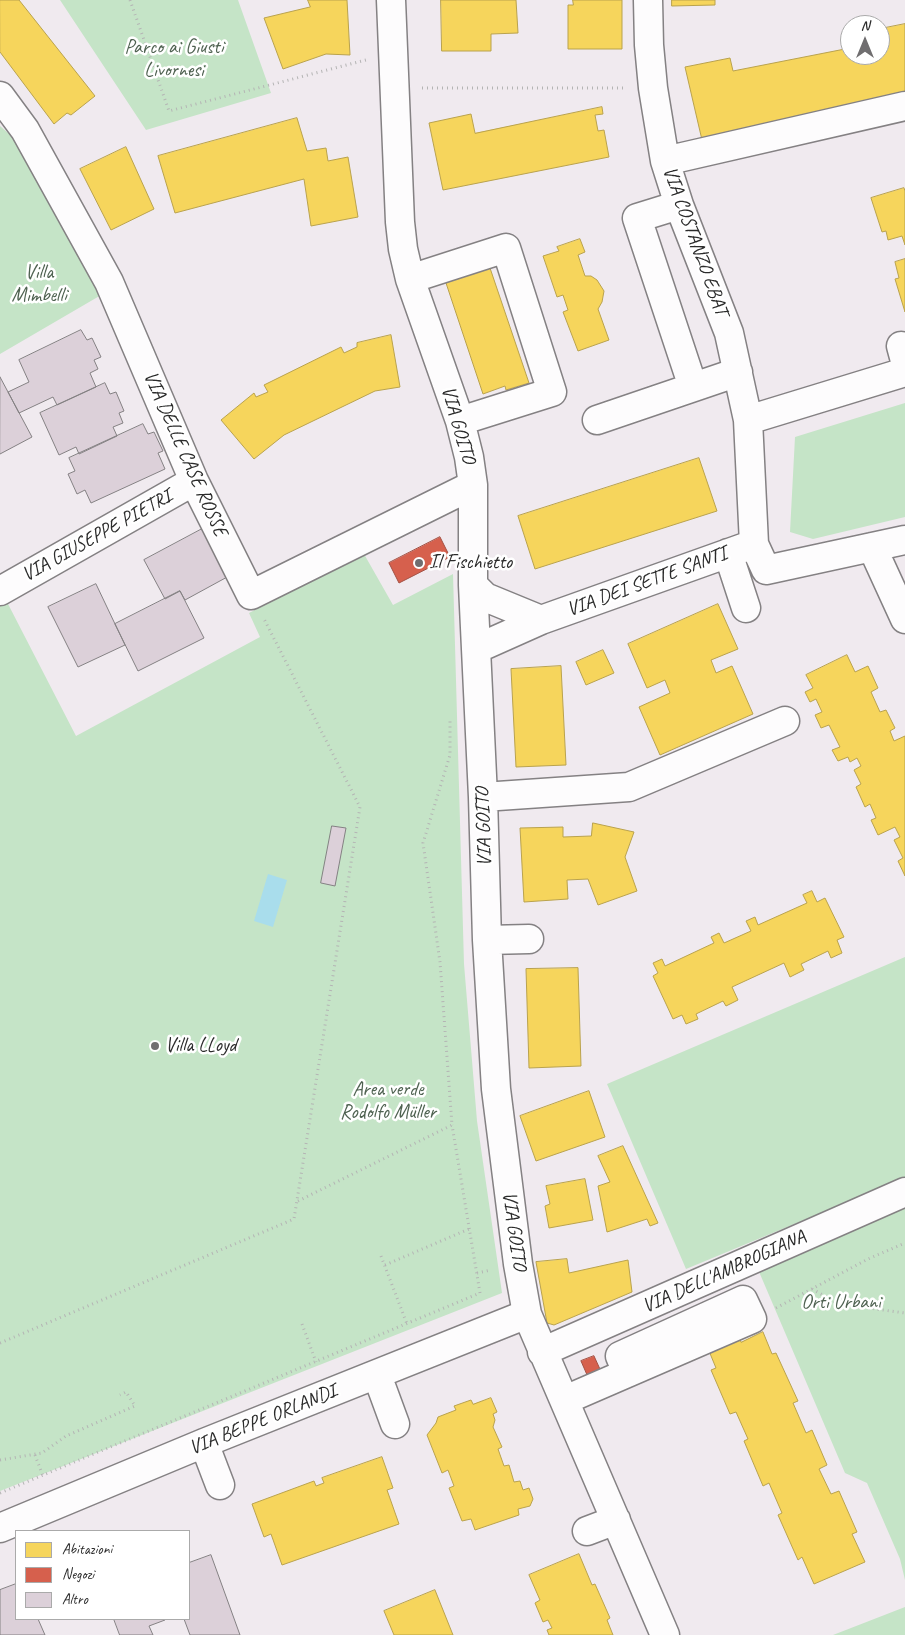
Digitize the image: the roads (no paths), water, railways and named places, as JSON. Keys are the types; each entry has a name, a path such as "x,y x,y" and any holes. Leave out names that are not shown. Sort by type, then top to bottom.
{"street":[{"name":"VIA GOITO","path":"391,0 400,222 403,249 410,279 460,421 474,455 473,585 483,797 487,940 496,1089 518,1264 527,1314 542,1352 665,1635"},
{"name":"VIA COSTANZO EBAT","path":"648,0 653,88 665,161 679,205 729,333 748,420"},
{"name":"VIA DELLE CASE ROSSE","path":"0,96 25,130 109,282 194,481 251,595 473,484"},
{"path":"665,161 905,106"},
{"path":"679,205 636,218 693,387"},
{"path":"410,279 506,248 552,392 460,421"},
{"path":"748,420 904,360"},
{"path":"597,420 738,372"},
{"name":"VIA DEI SETTE SANTI","path":"748,420 754,544 766,570 905,540"},
{"name":"VIA GIUSEPPE PIETRI","path":"0,591 194,481"},
{"name":"VIA DEI SETTE SANTI","path":"476,650 541,620 754,544"},
{"path":"872,547 905,619"},
{"path":"728,553 746,608"},
{"name":"VIA DEI SETTE SANTI","path":"473,585 485,598 541,620"},
{"path":"483,797 629,788 785,721"},
{"path":"487,940 529,939"},
{"name":"VIA DELL'AMBROGIANA","path":"542,1352 905,1192"},
{"name":"VIA BEPPE ORLANDI","path":"0,1528 527,1314"},
{"path":"564,1400 752,1319"},
{"path":"377,1375 395,1424"},
{"path":"204,1444 220,1485"},
{"path":"587,1531 616,1520"}],"water":[{"path":"268,874 287,880 273,927 254,921"}],"place":[{"name":"Il Fischietto","path":"419,563"},
{"name":"Villa LLoyd","path":"155,1046"}],"park label":[{"name":"Parco ai Giusti Livornesi","path":"174,60"},
{"name":"Villa Mimbelli","path":"39,284"},
{"name":"Area verde Rodolfo Müller","path":"388,1102"},
{"name":"Orti Urbani","path":"841,1303"}]}
